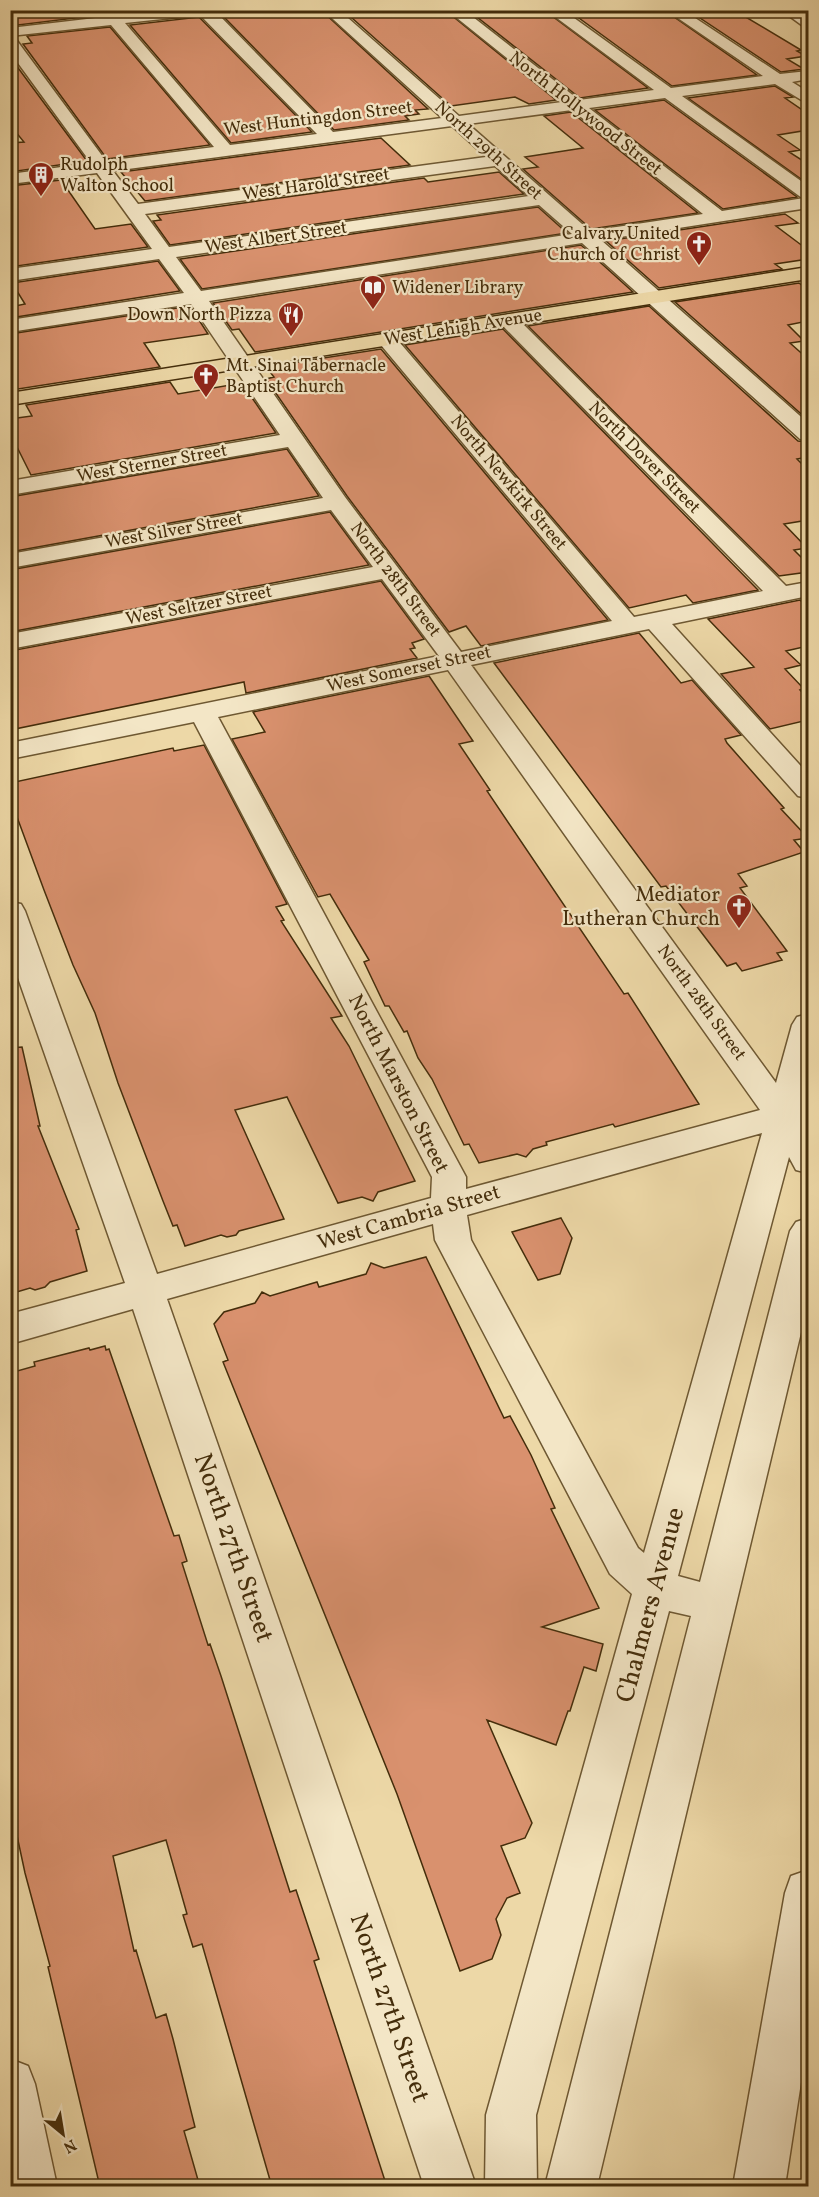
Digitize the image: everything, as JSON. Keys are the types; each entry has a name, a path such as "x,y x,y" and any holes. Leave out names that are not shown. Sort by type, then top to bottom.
{"main road":[{"name":"West Lehigh Avenue","path":"10,399 806,276"}],"street":[{"name":"North 29th Street","path":"330,10 808,434"},
{"name":"North Hollywood Street","path":"454,10 717,216"},
{"path":"553,10 808,194"},
{"path":"673,10 808,99"},
{"path":"788,10 808,23"},
{"path":"10,32 110,16 205,11 330,138"},
{"path":"110,16 226,151"},
{"name":"North 28th Street","path":"10,41 197,298 240,364 337,502 795,1112 808,1161"},
{"name":"West Huntingdon Street","path":"10,179 808,75"},
{"name":"West Harold Street","path":"133,210 498,160"},
{"name":"West Albert Street","path":"10,275 542,199"},
{"path":"10,326 808,203"},
{"name":"North Dover Street","path":"509,321 780,594"},
{"name":"North Newkirk Street","path":"388,340 628,625"},
{"name":"West Sterner Street","path":"10,488 294,440"},
{"name":"West Silver Street","path":"10,561 337,502"},
{"name":"West Seltzer Street","path":"10,642 388,571"},
{"name":"West Somerset Street","path":"10,751 808,589"},
{"path":"655,620 808,790"},
{"name":"North Marston Street","path":"202,712 449,1177 448,1207 453,1240 624,1561 656,1589 716,1605"},
{"name":"North 27th Street","path":"10,911 146,1292 450,2187"},
{"name":"Chalmers Avenue","path":"510,2187 511,2115 656,1589 795,1112 808,1025"},
{"name":"West Cambria Street","path":"10,1329 795,1112"},
{"path":"571,2187 808,1231"},
{"path":"759,2187 808,1893"},
{"path":"10,2084 31,2187"}],"building":[{"path":"10,10 97,10 100,15 18,25 10,15"},
{"path":"321,10 428,109 415,110 419,114 405,116 409,120 334,130 222,15"},
{"path":"343,10 445,10 556,100 529,104 515,97 451,106"},
{"path":"468,10 544,10 648,88 580,98"},
{"path":"568,10 664,10 757,75 672,86"},
{"path":"688,10 734,10 801,50 797,51 806,56 787,59 804,69 781,72"},
{"path":"199,17 312,132 231,143 130,25"},
{"path":"110,27 210,145 107,159 23,44 32,43 27,36"},
{"path":"10,57 87,161 10,172 10,143 24,142 10,125"},
{"path":"775,86 793,97 785,98 808,114 808,130 778,135 800,150 789,152 808,164 808,184 688,98"},
{"path":"664,100 797,197 723,209 595,110"},
{"path":"571,112 698,213 591,229 523,169 538,167 525,157 583,148 544,116"},
{"path":"381,138 410,165 145,201 121,172"},
{"path":"499,172 524,194 170,245 153,221 161,220 157,215 424,178 428,182"},
{"path":"61,180 95,229 131,224 148,247 10,267 10,186"},
{"path":"538,207 567,233 202,289 180,259"},
{"path":"785,214 798,223 776,226 808,250 808,259 775,264 782,269 659,288 606,241"},
{"path":"581,245 633,292 255,352 239,329 232,330 213,303"},
{"path":"158,261 180,291 10,318 10,307 25,304 12,283"},
{"path":"799,283 808,290 808,321 788,325 804,341 790,343 808,359 808,420 675,302"},
{"path":"190,306 208,334 144,343 160,367 18,389 10,376 10,334"},
{"path":"649,306 798,441 808,442 808,457 797,459 808,470 808,520 784,524 807,548 794,550 808,564 808,572 779,576 528,326"},
{"path":"503,329 758,590 693,603 686,595 629,608 405,345"},
{"path":"381,349 608,620 481,646 466,626 449,632 347,496 266,379 274,377 266,367"},
{"path":"170,382 178,394 242,383 276,433 31,475 10,433 10,419 32,416 26,405"},
{"path":"287,449 319,496 10,552 10,535 16,534 10,523 10,497"},
{"path":"330,512 369,565 10,632 10,615 17,614 10,600 10,570"},
{"path":"381,581 424,639 412,643 415,648 410,649 417,658 246,693 244,682 10,730 10,651"},
{"path":"800,600 808,608 808,646 786,651 801,665 785,669 804,689 800,690 808,699 808,720 770,729 721,674 754,667 708,619"},
{"path":"639,633 681,683 692,680 741,735 725,739 784,808 781,809 808,838 794,840 804,852 738,874 747,886 740,888 787,951 777,953 782,960 742,971 736,963 727,966 666,886 661,887 494,663"},
{"path":"429,676 473,741 459,744 490,790 487,791 624,994 628,993 699,1104 615,1127 613,1124 546,1142 547,1145 533,1149 526,1157 517,1154 479,1163 469,1144 464,1145 432,1079 418,1058 407,1031 404,1032 389,1006 385,1006 364,962 369,960 330,894 318,897 232,739 265,732 253,712"},
{"path":"204,745 287,904 276,907 284,920 281,921 342,1016 331,1018 349,1046 415,1181 378,1192 373,1201 362,1197 338,1203 287,1097 235,1110 284,1219 239,1231 236,1235 227,1237 221,1235 185,1246 177,1225 173,1226 163,1201 118,1083 95,1013 73,965 44,890 10,795 10,783 173,748 174,751"},
{"path":"22,1047 40,1126 38,1126 79,1229 76,1230 87,1271 50,1282 45,1287 35,1290 30,1288 10,1294 10,1048"},
{"path":"561,1218 572,1238 560,1274 538,1280 512,1232"},
{"path":"426,1257 504,1418 510,1416 531,1455 555,1508 551,1509 599,1608 542,1627 603,1644 596,1671 584,1667 556,1745 487,1720 532,1823 525,1838 501,1846 520,1893 507,1898 496,1919 501,1935 492,1959 460,1971 397,1794 223,1362 228,1360 214,1324 224,1312 255,1303 262,1292 270,1296 317,1282 319,1287 366,1274 371,1263 384,1268"},
{"path":"105,1346 106,1350 109,1349 174,1536 179,1535 187,1561 182,1563 208,1645 210,1644 221,1676 290,1892 296,1890 319,1959 314,1961 387,2187 272,2187 202,1944 193,1947 183,1915 187,1914 166,1840 113,1856 134,1951 136,1950 156,2018 166,2014 173,2039 195,2127 184,2131 200,2187 100,2187 10,1803 10,1373 35,1366 34,1362"}],"place":[{"name":"Rudolph Walton School","path":"41,198"},
{"name":"Calvary United Church of Christ","path":"699,267"},
{"name":"Widener Library","path":"373,311"},
{"name":"Down North Pizza","path":"291,338"},
{"name":"Mt. Sinai Tabernacle Baptist Church","path":"206,399"},
{"name":"Mediator Lutheran Church","path":"739,930"}]}
